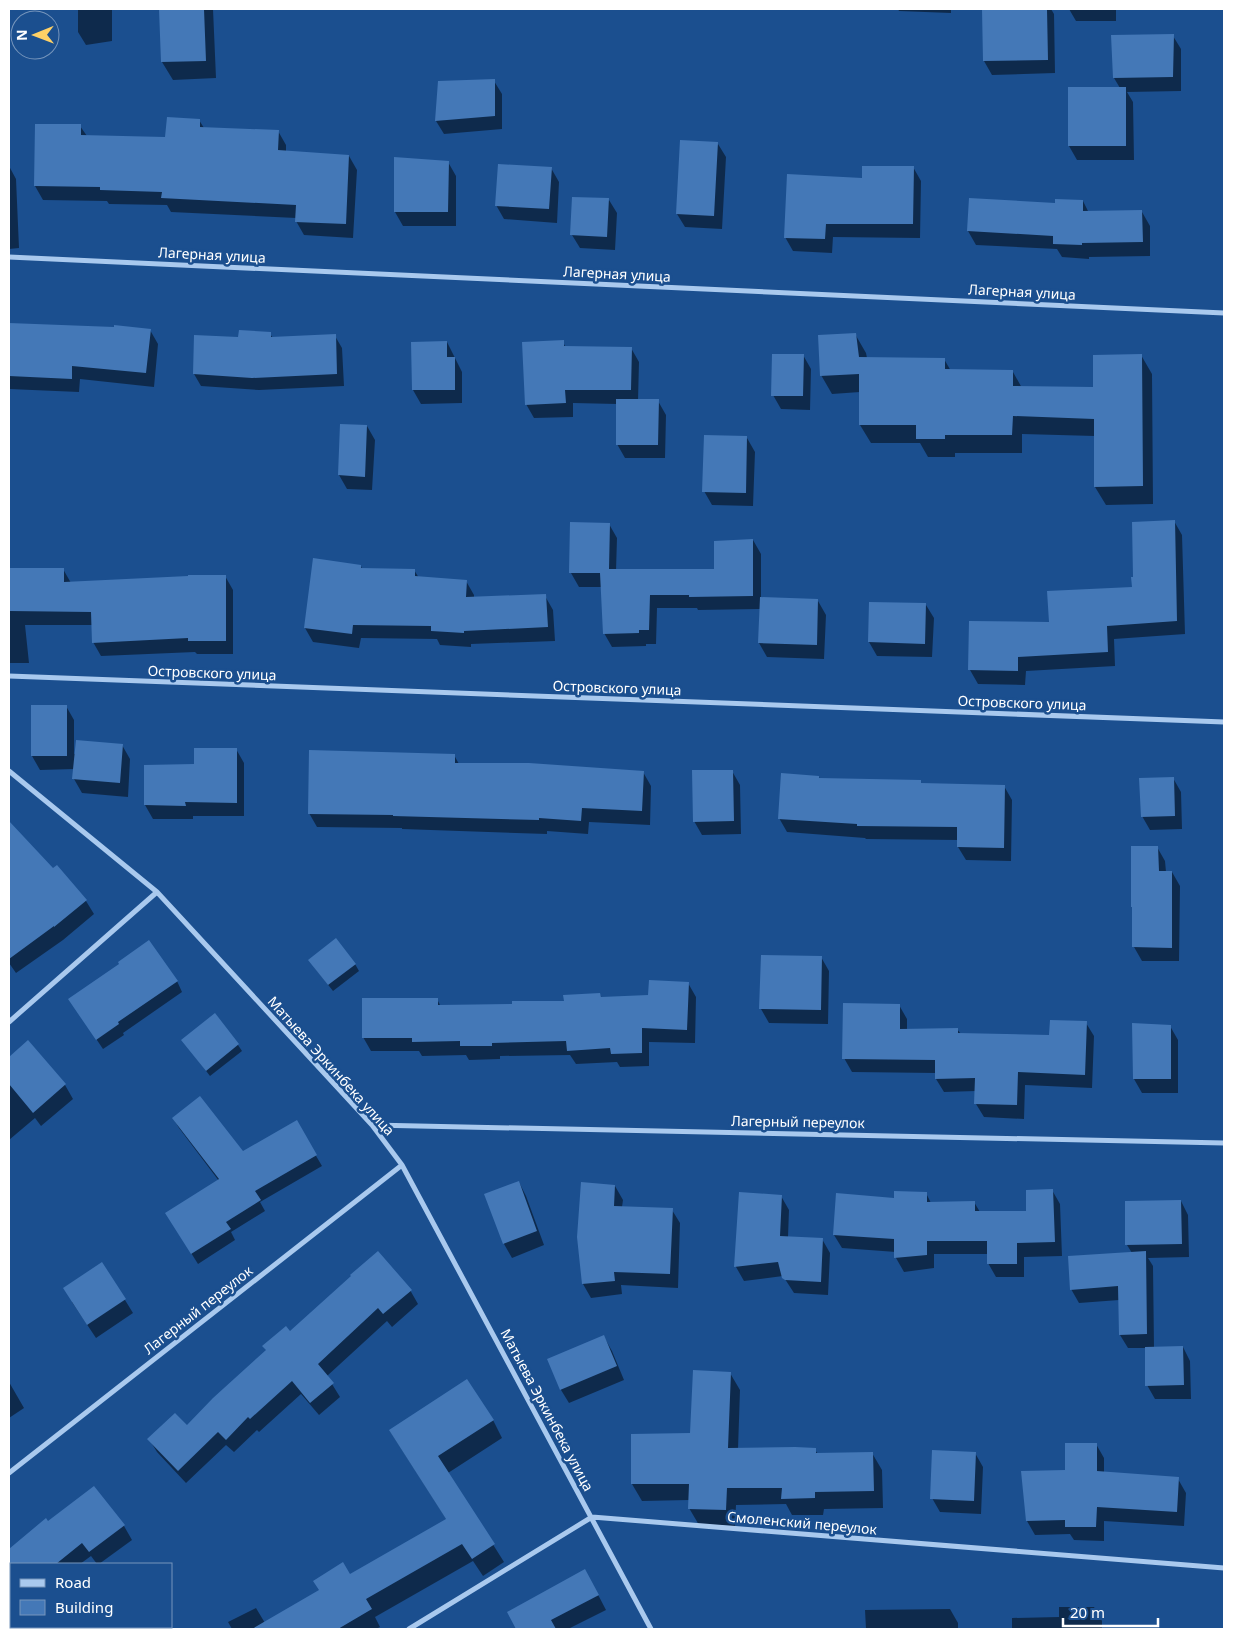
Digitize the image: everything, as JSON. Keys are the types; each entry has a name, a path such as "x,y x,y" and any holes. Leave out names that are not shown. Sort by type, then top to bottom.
{"street":[{"name":"Лагерная улица","path":"9,257 1224,313"},
{"name":"Островского улица","path":"9,676 1224,722"},
{"name":"Матыева Эркинбека улица","path":"9,771 157,892 372,1124 402,1164 651,1629"},
{"path":"9,1022 157,892"},
{"name":"Лагерный переулок","path":"372,1124 1224,1143"},
{"name":"Лагерный переулок","path":"9,1473 402,1164"},
{"path":"409,1629 592,1517"},
{"name":"Смоленский переулок","path":"592,1517 1224,1568"}],"building":[{"path":"159,9 204,9 206,61 161,62"},
{"path":"982,9 1047,9 1048,60 983,61"},
{"path":"1174,34 1173,77 1113,78 1111,35"},
{"path":"495,79 495,116 435,121 438,81"},
{"path":"1068,87 1126,87 1126,146 1068,146"},
{"path":"167,117 200,119 200,127 279,130 278,150 349,155 346,224 295,222 296,205 161,198 162,192 100,190 100,187 34,186 35,124 81,124 81,135 165,137"},
{"path":"680,140 718,142 714,216 676,214"},
{"path":"394,157 449,161 448,212 394,212"},
{"path":"498,164 552,167 549,209 495,206"},
{"path":"862,166 914,166 913,224 826,224 825,239 784,238 787,174 862,178"},
{"path":"572,197 609,198 607,237 570,235"},
{"path":"969,198 1055,203 1055,199 1083,200 1083,211 1142,210 1143,242 1082,243 1082,245 1053,244 1053,236 967,231"},
{"path":"9,323 114,327 114,325 151,329 146,373 72,366 72,379 9,376"},
{"path":"239,330 271,332 271,337 336,334 337,374 252,378 193,374 194,335 238,337"},
{"path":"856,333 859,357 945,358 945,369 1013,370 1013,386 1093,387 1093,355 1142,354 1143,486 1094,487 1094,419 1013,416 1012,435 945,435 945,439 916,439 916,425 859,425 859,374 820,376 818,335"},
{"path":"564,340 564,346 632,347 631,390 565,390 566,403 525,405 522,342"},
{"path":"447,341 447,357 455,357 455,390 412,390 411,342"},
{"path":"772,354 804,354 803,396 771,396"},
{"path":"616,399 659,399 658,445 616,445"},
{"path":"340,424 367,425 365,477 338,475"},
{"path":"704,435 747,436 746,493 702,492"},
{"path":"1175,520 1177,621 1107,626 1108,652 1018,657 1018,671 968,670 969,621 1049,622 1047,591 1132,587 1132,522"},
{"path":"570,522 610,523 609,569 714,569 714,541 753,539 753,596 689,597 689,595 650,595 649,630 639,630 639,633 603,634 600,573 569,573"},
{"path":"313,558 361,565 361,568 415,569 415,576 467,580 466,597 546,594 548,627 464,631 464,633 431,631 431,626 353,625 352,634 304,628"},
{"path":"9,568 64,568 64,582 188,575 226,575 226,641 188,641 188,638 92,643 91,612 9,611"},
{"path":"760,597 818,599 817,645 758,643"},
{"path":"869,602 926,603 925,644 868,642"},
{"path":"31,705 67,705 67,756 31,756"},
{"path":"76,740 123,744 120,783 72,779"},
{"path":"194,748 237,748 237,803 185,802 186,806 144,805 144,765 194,764"},
{"path":"309,750 455,754 455,763 529,763 644,771 642,811 582,808 581,821 539,818 539,820 308,814"},
{"path":"692,770 733,770 734,821 693,822"},
{"path":"781,773 819,776 819,778 921,780 921,783 1005,785 1004,848 957,847 957,827 857,826 857,824 778,819"},
{"path":"1174,777 1175,816 1141,817 1139,778"},
{"path":"9,821 53,868 57,865 87,900 54,927 9,959"},
{"path":"1131,846 1158,846 1159,871 1172,871 1172,948 1132,947"},
{"path":"336,938 356,964 328,985 308,960"},
{"path":"149,940 178,981 118,1022 119,1024 96,1040 68,999 119,964 118,962"},
{"path":"761,955 822,956 821,1010 759,1009"},
{"path":"649,980 689,982 687,1030 642,1028 642,1053 611,1054 610,1048 567,1051 566,1041 492,1043 492,1046 460,1046 460,1041 412,1042 412,1038 362,1038 362,998 438,998 438,1005 512,1004 512,1001 564,1001 563,995 600,993 601,997 648,995"},
{"path":"843,1003 900,1004 900,1029 958,1028 958,1033 1049,1035 1050,1020 1087,1021 1085,1075 1018,1072 1017,1105 974,1104 975,1078 935,1079 935,1060 842,1059"},
{"path":"215,1013 239,1044 206,1071 181,1040"},
{"path":"1132,1023 1171,1025 1171,1079 1133,1079"},
{"path":"28,1040 66,1084 33,1113 9,1084 9,1057"},
{"path":"200,1096 243,1151 297,1120 317,1155 255,1191 261,1200 226,1222 231,1229 191,1254 165,1213 219,1179 172,1118"},
{"path":"519,1181 537,1231 503,1244 484,1194"},
{"path":"581,1182 615,1185 614,1206 673,1208 670,1274 614,1272 615,1281 582,1284 577,1237"},
{"path":"1053,1189 1055,1242 1017,1243 1017,1264 987,1264 987,1241 927,1241 927,1255 894,1258 894,1239 833,1235 836,1193 894,1198 894,1191 927,1192 927,1202 975,1201 975,1211 1026,1211 1026,1190"},
{"path":"739,1192 782,1195 780,1236 823,1238 821,1282 785,1280 782,1278 778,1262 734,1267"},
{"path":"1181,1200 1182,1244 1125,1245 1125,1201"},
{"path":"378,1251 412,1290 383,1314 378,1308 318,1364 334,1383 310,1403 292,1381 250,1419 248,1417 226,1440 218,1432 178,1471 147,1439 175,1413 187,1425 213,1398 266,1350 262,1346 286,1326 290,1331"},
{"path":"1146,1251 1147,1334 1119,1335 1118,1286 1070,1290 1068,1256"},
{"path":"102,1262 126,1299 87,1325 63,1288"},
{"path":"604,1335 617,1366 560,1390 547,1359"},
{"path":"1183,1346 1184,1385 1145,1386 1145,1347"},
{"path":"693,1370 731,1372 728,1448 795,1447 816,1448 816,1453 873,1452 874,1491 815,1492 815,1498 781,1499 782,1488 727,1488 726,1510 688,1509 689,1484 631,1484 631,1434 690,1433"},
{"path":"467,1379 494,1420 438,1456 495,1544 472,1559 462,1544 366,1599 372,1609 338,1629 252,1629 319,1590 313,1581 343,1562 350,1574 446,1519 389,1430"},
{"path":"1065,1443 1097,1443 1097,1471 1179,1477 1177,1512 1097,1507 1096,1527 1065,1527 1065,1520 1026,1521 1021,1471 1065,1470"},
{"path":"932,1450 976,1452 974,1501 930,1499"},
{"path":"94,1486 125,1525 89,1552 82,1543 57,1563 9,1564 9,1549 46,1518 48,1521"},
{"path":"585,1569 599,1595 551,1620 556,1629 516,1629 507,1612"}]}
